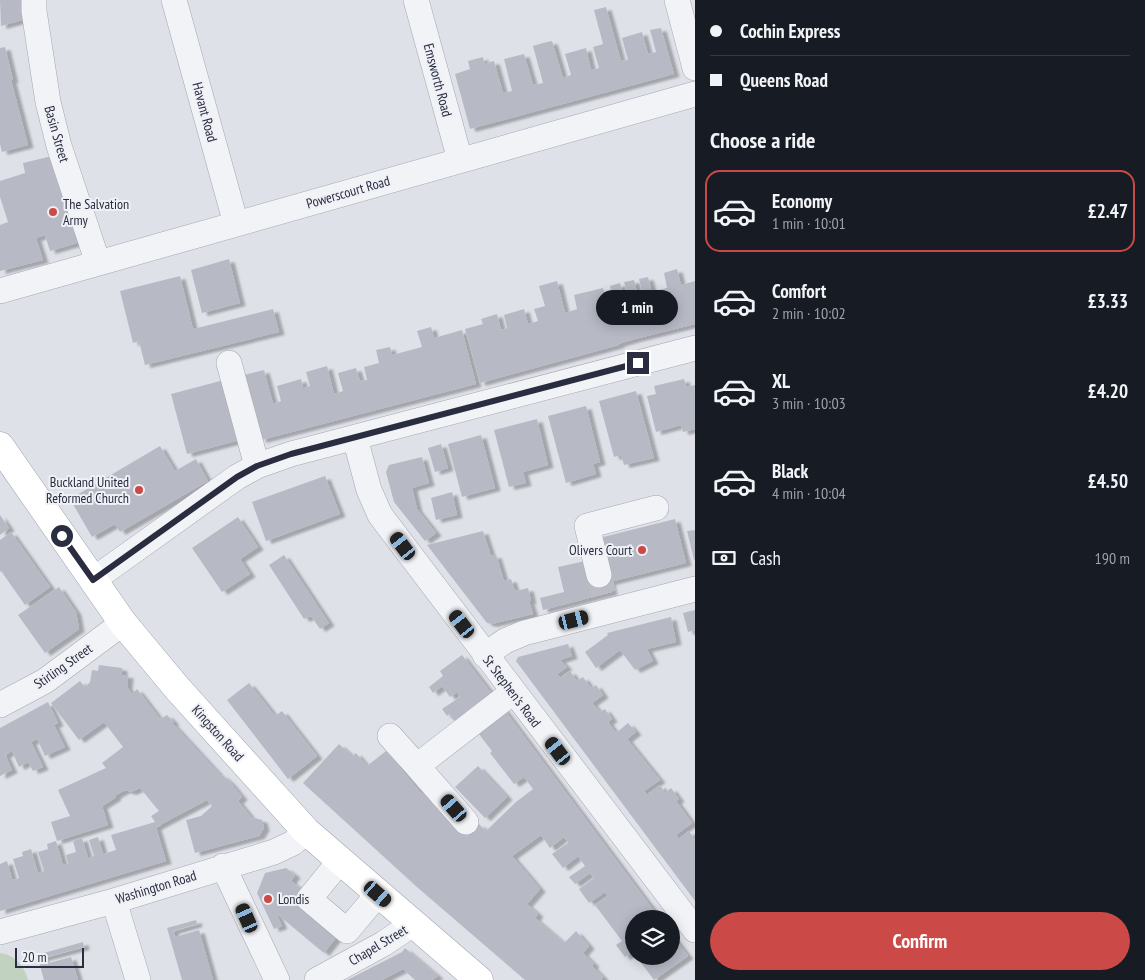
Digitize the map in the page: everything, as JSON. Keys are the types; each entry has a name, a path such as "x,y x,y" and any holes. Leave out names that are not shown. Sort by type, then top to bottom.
{"main road":[{"name":"Kingston Road","path":"0,446 123,623 177,688 306,831 479,980"}],"street":[{"name":"Basin Street","path":"34,0 48,102 60,146 98,263"},
{"name":"Havant Road","path":"174,0 236,224"},
{"name":"Emsworth Road","path":"416,0 460,160"},
{"path":"676,0 695,68"},
{"name":"Powerscourt Road","path":"0,291 695,94"},
{"path":"93,580 237,477 257,466 291,454 695,348"},
{"path":"229,363 257,466"},
{"name":"St Stephen's Road","path":"355,438 369,490 380,515 695,930"},
{"path":"604,594 587,526 656,508"},
{"path":"485,655 505,641 604,594 695,589"},
{"name":"Stirling Street","path":"0,704 45,681 123,623"},
{"path":"417,766 513,692"},
{"path":"390,736 466,822"},
{"name":"Washington Road","path":"0,932 114,901 281,849 293,843 306,831"},
{"path":"340,861 308,899 347,930 378,894"},
{"path":"224,866 277,980"},
{"path":"114,901 138,980"},
{"name":"Chapel Street","path":"316,980 383,944 413,924"}],"green space":[{"path":"0,953 14,958 24,970 28,980 0,980"}],"building":[{"path":"0,0 22,0 26,19 1,26"},
{"path":"606,7 621,61 628,60 622,38 642,32 648,54 656,52 650,30 661,28 674,74 470,129 455,74 470,69 468,61 483,57 484,64 494,61 503,93 512,91 504,59 524,54 533,85 543,83 533,46 543,43 552,41 563,78 571,75 565,54 586,48 591,70 599,68 593,47 603,44 594,10"},
{"path":"5,47 13,80 11,80 28,145 2,152 0,144 0,48"},
{"path":"52,156 60,180 57,181 77,243 50,251 45,235 36,238 43,260 0,271 0,225 8,222 0,197 0,181 25,173 23,163"},
{"path":"229,259 240,303 202,313 191,270"},
{"path":"677,269 681,285 695,281 695,324 480,383 465,329 483,324 481,319 497,314 501,330 507,328 504,315 524,309 528,324 538,321 534,309 545,306 539,286 557,281 565,313 577,309 574,295 603,288 611,317 617,315 610,286 620,283 628,313 632,312 624,282 634,280 641,308 646,307 639,279 648,277 656,308 664,306 659,290 667,288 664,273"},
{"path":"180,276 193,329 273,309 279,332 145,365 139,341 133,343 120,291"},
{"path":"431,327 434,338 462,330 476,384 261,440 244,375 264,370 273,404 281,401 277,386 301,379 303,388 310,386 306,372 327,366 334,394 343,391 338,373 356,368 360,381 367,380 364,367 379,363 376,350 390,347 392,355 422,347 417,331"},
{"path":"684,379 686,387 695,385 695,429 683,432 681,425 656,432 647,396 656,394 654,386"},
{"path":"224,380 240,440 187,454 171,394"},
{"path":"636,391 654,458 624,465 621,455 614,457 599,401"},
{"path":"586,406 600,462 593,464 596,474 566,483 548,416"},
{"path":"537,419 548,465 523,472 526,483 509,487 494,430"},
{"path":"481,435 495,488 462,497 448,444"},
{"path":"441,444 448,468 435,472 428,448"},
{"name":"Buckland United Reformed Church","path":"160,446 175,471 196,459 208,481 120,532 115,524 92,537 70,499"},
{"path":"422,457 429,483 412,488 417,509 436,533 425,541 394,502 386,472 389,465"},
{"path":"325,476 340,514 266,541 252,502"},
{"path":"452,492 457,515 436,520 431,498"},
{"path":"0,515 9,528 0,535"},
{"path":"238,517 258,547 240,559 250,574 222,592 192,548"},
{"name":"Olivers Court","path":"675,519 686,563 610,582 612,592 543,610 540,598 564,592 558,567 585,561 599,538"},
{"path":"695,530 695,560 694,560 687,531"},
{"path":"483,531 491,556 496,555 504,581 511,579 515,591 528,588 533,614 492,624 487,623 427,545"},
{"path":"11,532 50,587 25,605 0,572 0,540"},
{"path":"284,555 329,623 320,629 311,616 304,619 269,565"},
{"path":"59,587 76,612 79,629 45,653 18,615"},
{"path":"695,610 695,630 688,632 683,613"},
{"path":"671,617 676,642 647,649 653,661 635,670 620,650 596,668 585,652 608,635 607,633"},
{"path":"568,644 572,656 560,660 567,667 557,674 560,678 570,671 577,681 583,677 591,688 596,685 603,695 592,703 600,712 605,709 612,719 608,722 616,733 628,723 636,732 627,739 660,780 644,791 647,795 660,785 665,793 671,788 679,799 676,801 692,823 676,835 679,839 689,831 695,840 695,901 516,661 518,657"},
{"path":"462,655 495,698 458,726 449,714 447,716 442,709 460,697 457,692 450,697 442,686 433,693 429,687 443,676 440,671"},
{"path":"99,665 122,668 122,675 128,675 127,687 132,694 137,689 160,719 167,715 174,722 172,723 221,776 230,782 242,797 238,801 251,817 262,820 264,828 259,836 195,853 186,820 201,816 212,806 207,800 156,827 166,861 0,911 0,864 7,861 12,879 15,880 19,878 13,859 23,856 22,852 31,849 38,873 44,871 38,852 48,849 47,844 56,841 63,865 68,864 66,855 76,852 73,841 82,838 88,858 94,856 89,840 98,837 103,854 116,850 111,835 155,822 151,816 159,811 140,788 131,792 125,790 102,806 108,825 57,841 51,822 70,816 58,790 106,768 102,763 123,747 104,722 79,740 51,703 80,681 85,687 90,682 92,670 98,671"},
{"path":"249,683 275,716 282,711 317,756 288,779 227,700"},
{"path":"48,702 58,723 54,725 65,747 45,756 37,739 31,742 43,767 33,771 28,762 19,767 12,751 5,755 12,770 0,776 0,728"},
{"path":"503,708 653,910 625,910 625,957 616,945 622,941 595,905 608,896 605,892 589,903 579,889 594,878 590,873 575,884 569,877 585,866 578,856 563,868 552,854 568,843 564,837 550,848 541,835 512,856 540,889 527,904 538,914 535,918 564,943 576,931 589,946 583,953 603,977 601,980 525,980 417,887 303,783 339,744 352,756 356,753 367,766 386,751 419,791 466,837 479,824 486,831 516,802 533,789 524,777 514,784 490,753 492,751 475,729"},
{"path":"478,766 507,797 485,818 455,787"},
{"path":"286,868 295,875 291,881 350,920 324,953 276,913 282,926 274,929 257,893 265,873"},
{"path":"196,920 197,924 173,931 175,937 199,930 213,980 182,980 167,928"},
{"path":"83,942 84,947 43,958 45,964 71,957 78,980 44,980 37,955"},
{"path":"680,946 688,956 680,962"},
{"path":"405,948 438,976 432,980 415,980 403,969 382,980 347,980 402,952"},
{"path":"643,965 675,965 654,980"}],"tunnel":[{"path":"599,575 604,594"}],"place":[{"name":"The Salvation Army","path":"53,212"},
{"name":"Buckland United Reformed Church","path":"139,490"},
{"name":"Olivers Court","path":"642,550"},
{"name":"Londis","path":"268,899"}],"route":[{"path":"62,536 93,580 237,477 257,466 291,454 638,363"}]}
